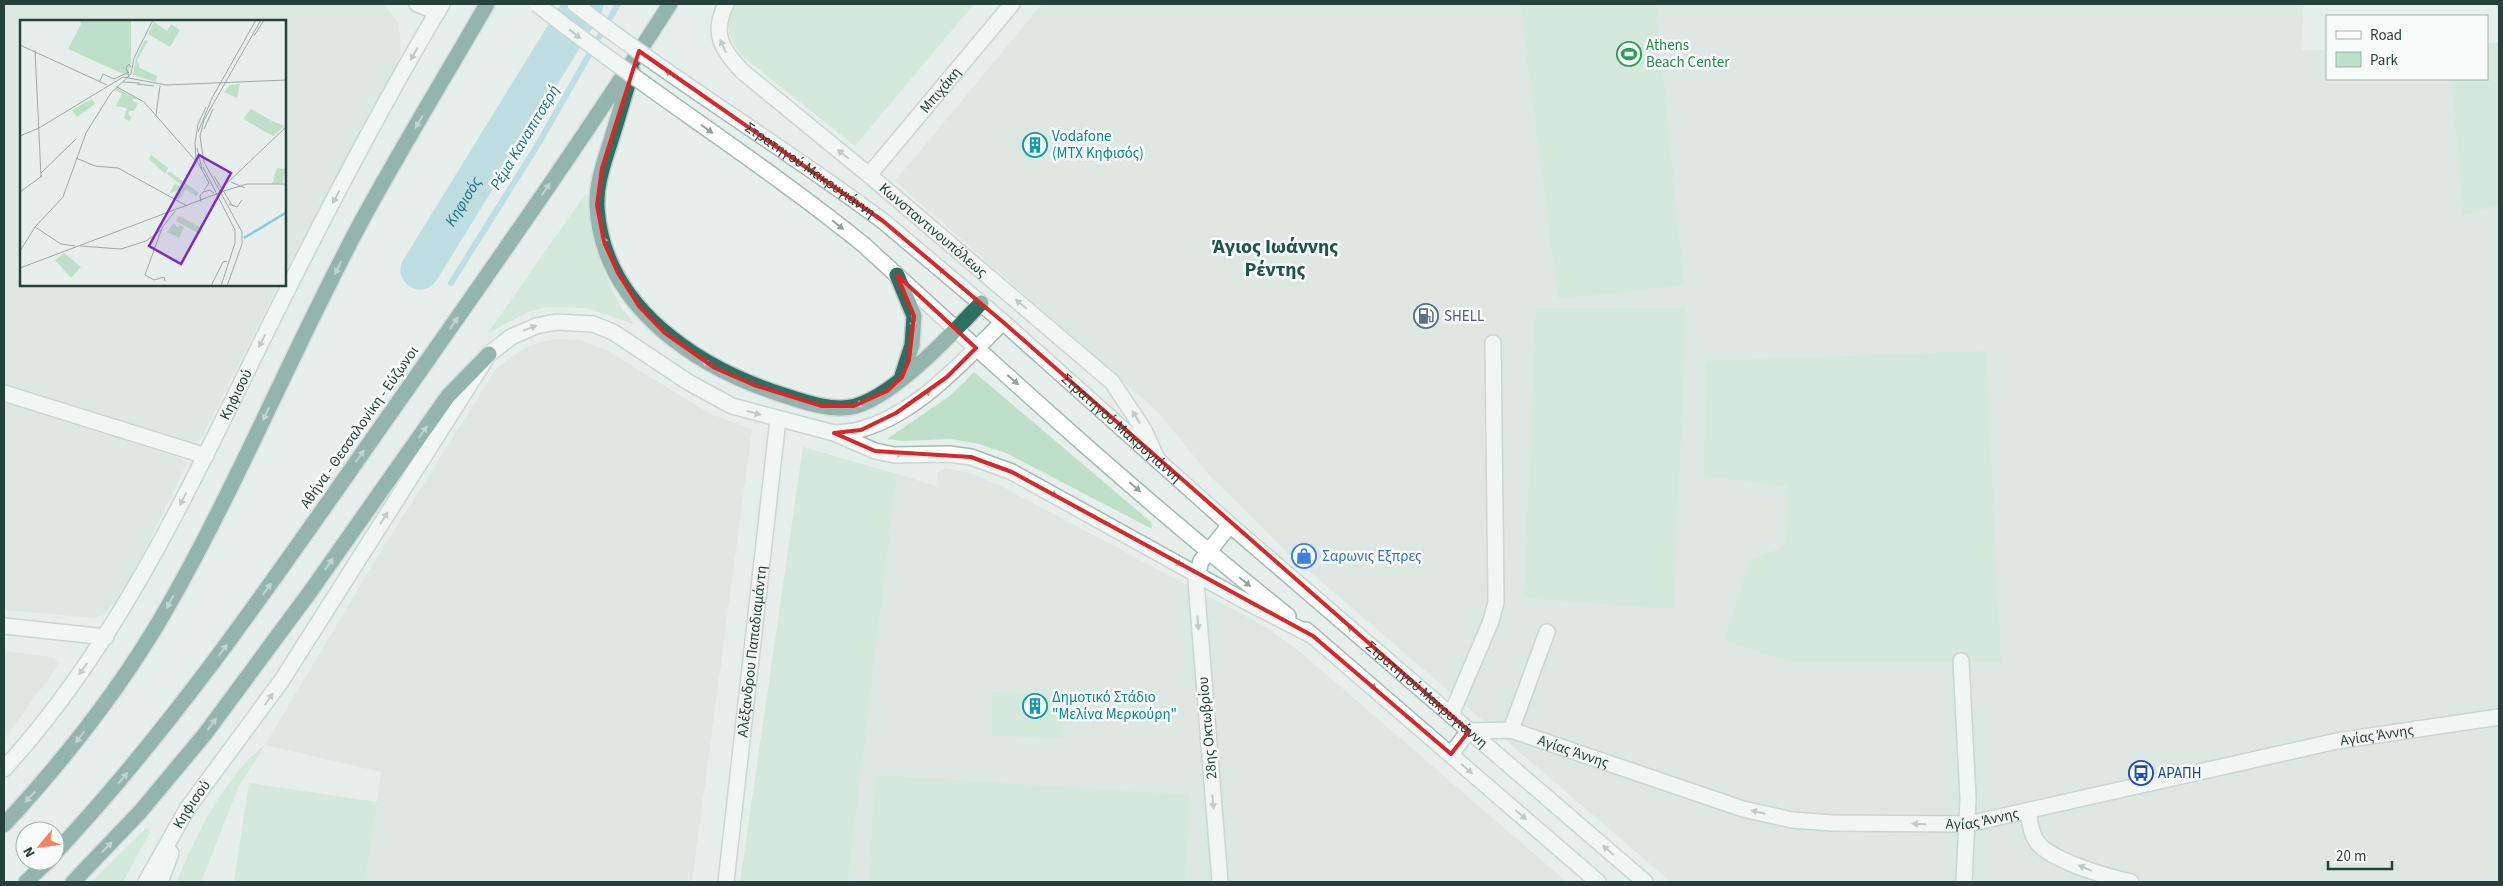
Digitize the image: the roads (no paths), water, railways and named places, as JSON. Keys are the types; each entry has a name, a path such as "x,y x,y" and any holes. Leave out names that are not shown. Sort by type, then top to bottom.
{"highway":[{"path":"4,825 56,768 102,709 163,615 193,559 360,225 487,4"},
{"name":"Αθήνα - Θεσσαλονίκη - Εύζωνοι","path":"65,842 118,784 161,732 234,636 470,299 636,58 670,4"},
{"path":"636,58 602,168 597,205 601,230 611,261 639,306 650,319 681,346 714,368 754,386 822,406 854,406 887,391 956,329 981,303"},
{"path":"896,275 914,316 912,345 902,377"},
{"path":"73,882 140,812 205,734 310,592 448,396 489,354"},
{"path":"26,882 38,871"}],"street":[{"path":"417,4 440,8"},
{"name":"Στρατηγού Μακρυγιάννη","path":"537,4 639,81 812,203 864,245 976,348 1208,551 1314,636 1598,882"},
{"name":"Στρατηγού Μακρυγιάννη","path":"575,4 668,72 812,169 883,221 1003,322 1230,525 1645,882"},
{"name":"Κωνσταντινουπόλεως","path":"726,4 720,15 718,28 721,42 728,56 743,72 869,175 1112,382 1144,430 1158,461"},
{"name":"Μπιχάκη","path":"869,175 1012,4"},
{"name":"Κηφισού","path":"4,769 34,735 106,637 149,563 206,456 318,232 440,8"},
{"name":"Κηφισού","path":"146,882 187,809 282,680 489,354 510,337 536,326 556,322 593,324 625,339 712,397 747,411 834,433"},
{"path":"834,433 861,430 896,413 947,377 1003,322"},
{"path":"1451,715 1491,621 1496,602 1493,343"},
{"path":"4,393 206,456"},
{"name":"Αλέξανδρου Παπαδιαμάντη","path":"726,882 778,419"},
{"path":"834,433 884,453 949,454 992,463 1087,512 1196,574 1314,636"},
{"path":"1196,574 1200,563 1208,551 1230,525"},
{"name":"28ης Οκτωβρίου","path":"1196,574 1197,618 1220,882"},
{"path":"4,626 106,637"},
{"path":"1511,730 1547,632"},
{"path":"1961,661 1968,824 1964,882"},
{"name":"Αγίας Άννης","path":"1469,731 1511,730 1744,809 1792,820 1833,823 1968,824 2337,741 2499,717"},
{"path":"1450,754 1469,731"},
{"path":"160,882 187,809"},
{"path":"2028,812 2036,841 2044,849 2101,875 2131,882"}],"waterway":[{"name":"Κηφισός","path":"420,270 584,4"},
{"name":"Ρέμα Καναπιτσερή","path":"451,283 537,146 618,4"}],"place":[{"name":"Athens Beach Center","path":"1629,54"},
{"name":"Vodafone (MTX Κηφισός)","path":"1035,145"},
{"name":"SHELL","path":"1426,316"},
{"name":"Σαρωνις Εξπρες","path":"1304,556"},
{"name":"Δημοτικό Στάδιο \"Μελίνα Μερκούρη\"","path":"1035,706"},
{"name":"ΑΡΑΠΗ","path":"2141,773"}],"district":[{"name":"Άγιος Ιωάννης Ρέντης","path":"1275,258"}]}
